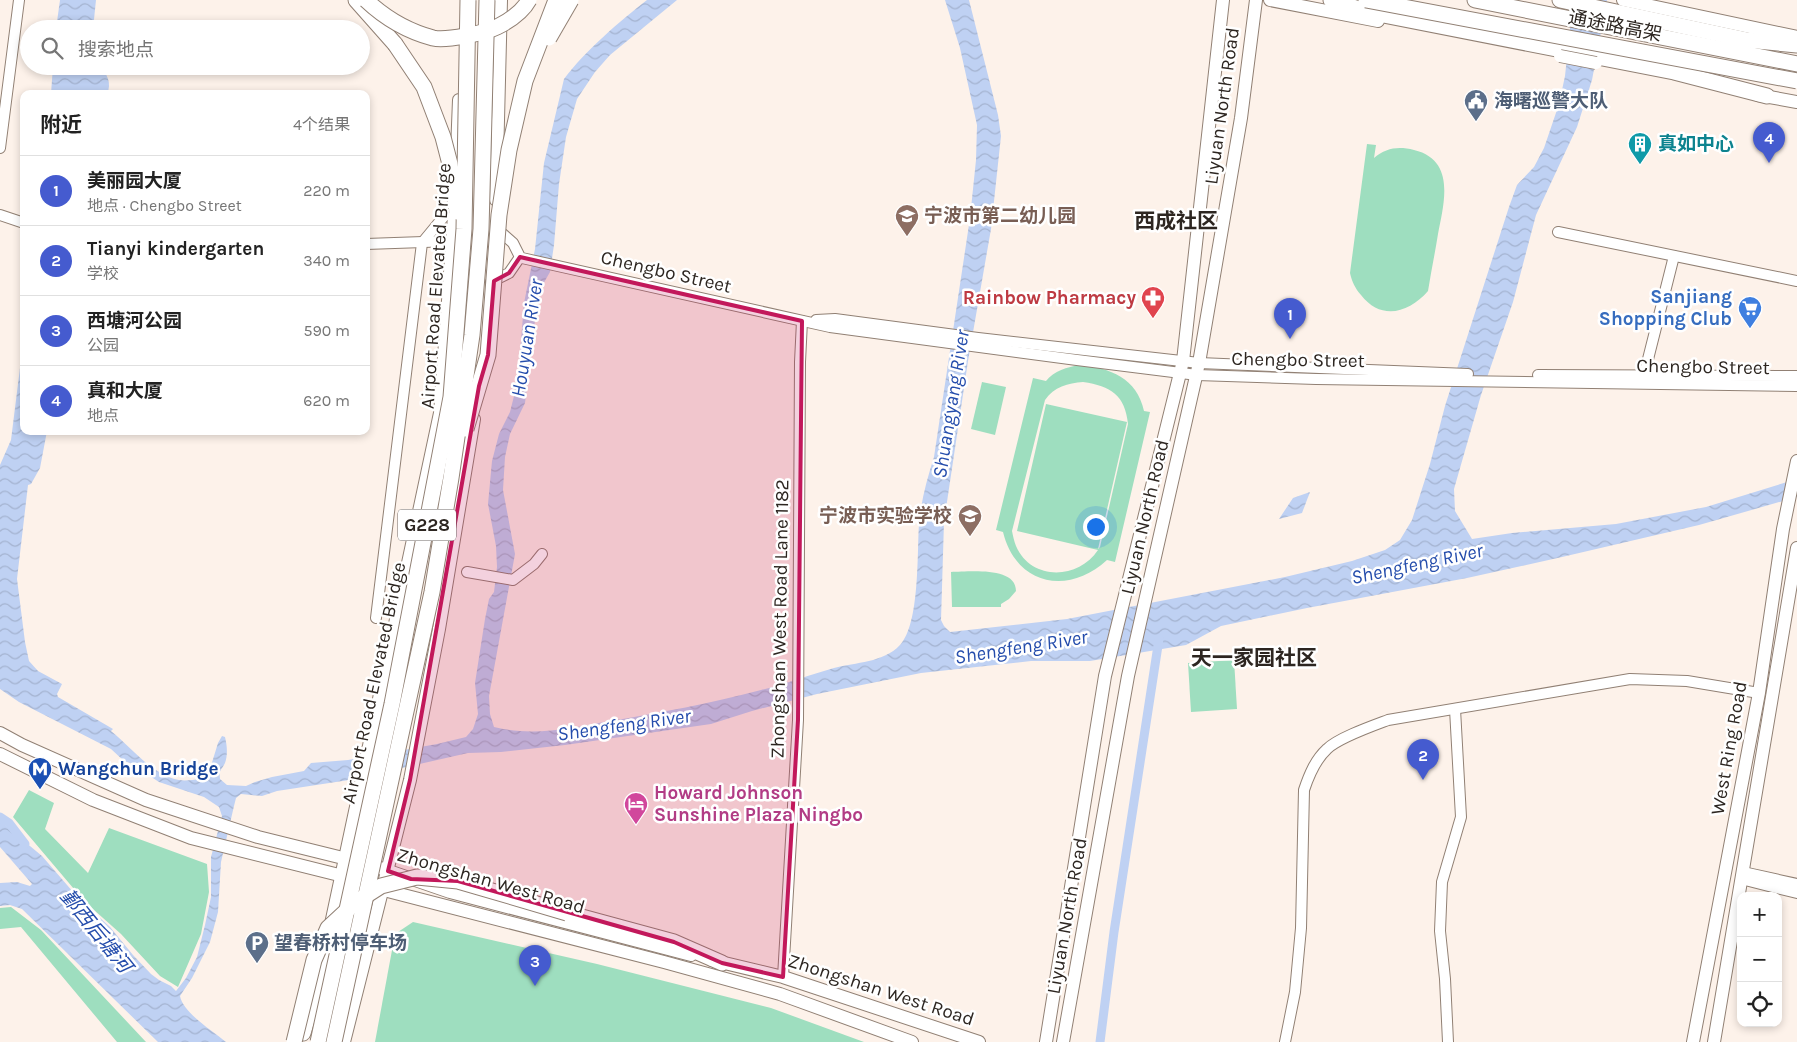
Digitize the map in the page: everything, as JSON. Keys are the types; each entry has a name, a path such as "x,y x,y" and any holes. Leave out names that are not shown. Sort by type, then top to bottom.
{"highway":[{"path":"356,0 395,44 424,87 443,137 450,164 457,208 459,303"},
{"path":"366,0 396,24 434,38 454,38 496,28 525,7 529,0"},
{"name":"Airport Road Elevated Bridge","path":"334,1042 432,592 472,335 481,228 487,0"},
{"path":"451,478 488,355 499,214 509,150 525,81 556,0"},
{"path":"525,81 571,0"},
{"path":"1331,0 1368,12 1674,72 1767,96"},
{"name":"通途路高架","path":"1366,0 1797,81"},
{"name":"通途路高架","path":"1475,0 1797,64"},
{"path":"1560,0 1747,40 1797,45"},
{"name":"Airport Road Elevated Bridge","path":"318,1042 392,704 451,397 464,229 466,3"},
{"path":"294,1042 314,960 328,928 356,902 381,886 417,877 458,881 674,942 722,963"},
{"path":"301,1042 316,991"}],"main road":[{"path":"344,1042 410,780 438,629 485,352 495,227 501,0"},
{"name":"Liyuan North Road","path":"1046,1042 1105,676 1182,367 1224,0"},
{"name":"Liyuan North Road","path":"1063,1042 1128,676 1198,369 1241,118 1256,0"},
{"path":"1270,0 1797,102"},
{"path":"1624,0 1663,4 1797,37"},
{"path":"306,1042 440,413 466,3"},
{"name":"West Ring Road","path":"1693,1042 1759,693 1783,528 1797,461"},
{"name":"West Ring Road","path":"1714,1042 1794,578 1797,548"},
{"name":"Zhongshan West Road","path":"0,733 22,745 146,800 258,838 388,870 450,892 722,963 783,977 979,1042"},
{"name":"Zhongshan West Road","path":"0,754 93,800 191,838 341,875 383,890 645,957 780,994 912,1042"}],"street":[{"path":"0,148 19,0"},
{"path":"376,618 422,243 454,203"},
{"path":"0,215 20,222"},
{"path":"491,283 509,272 521,258 513,243 495,227"},
{"path":"1558,232 1797,281"},
{"path":"370,244 452,241"},
{"path":"1644,375 1674,256"},
{"name":"Chengbo Street","path":"521,258 830,327 948,338 1198,369 1797,386"},
{"name":"Zhongshan West Road Lane 1182","path":"783,977 798,720 800,362 802,321"},
{"name":"Chengbo Street","path":"1499,378 1644,375 1797,376"},
{"path":"467,572 513,580 534,564 542,554"},
{"path":"1284,1042 1295,992 1301,928 1304,790 1311,770 1327,748 1360,731 1388,720 1630,679 1687,681 1759,693"},
{"path":"1448,1042 1445,979 1440,931 1442,882 1461,818 1455,709"},
{"path":"1742,875 1797,884"},
{"path":"1742,875 1797,893"}],"highlighted area":[{"path":"520,257 802,321 798,720 783,977 722,963 674,942 458,881 411,879 388,871 410,780 479,386 488,355 494,281 509,273"}],"green space":[{"path":"1367,144 1376,145 1374,158 1383,152 1397,148 1414,150 1427,155 1436,163 1442,173 1444,184 1443,209 1428,291 1412,305 1395,311 1386,311 1369,303 1355,287 1350,273"},
{"path":"1080,365 1102,369 1121,377 1135,390 1144,411 1150,412 1115,562 1107,560 1092,571 1076,578 1060,581 1045,579 1031,574 1019,564 1010,550 1003,532 996,530 1033,378 1046,381 1057,372","holes":["1083,382 1109,389 1120,399 1124,406 1128,424 1100,547 1098,549 1127,422 1046,404 1017,531 1098,550 1079,567 1067,571 1043,571 1032,566 1023,557 1016,546 1012,531 1045,400 1057,389 1072,383"]},
{"path":"982,382 1006,387 995,435 971,429"},
{"path":"979,571 1000,574 1008,577 1014,583 1016,591 1001,604 1001,607 952,607 951,572"},
{"path":"1234,660 1237,709 1191,712 1188,663"},
{"path":"29,790 54,803 45,829 88,873 109,828 207,864 209,892 201,934 178,987 160,976 121,934 85,902 13,817"},
{"path":"11,907 41,930 146,1042 117,1042 21,927 0,929 0,908"},
{"path":"413,922 597,964 771,1008 864,1042 375,1042 395,934"}],"water":[{"path":"60,0 96,0 94,20 57,20"},
{"path":"647,0 677,0 610,55 595,72 577,99 566,137 550,272 542,286 536,312 525,403 510,434 505,457 503,490 515,554 489,696 490,714 494,727 523,731 552,730 648,715 770,688 834,668 877,659 900,645 911,621 914,605 920,515 934,457 970,218 976,160 977,125 960,48 945,0 969,0 998,115 1001,136 991,229 968,361 944,522 941,620 950,632 1067,619 1285,577 1352,561 1385,550 1400,540 1412,520 1430,464 1445,406 1517,185 1534,167 1544,148 1559,104 1565,76 1573,0 1607,0 1592,80 1577,127 1536,215 1513,302 1481,395 1454,489 1455,511 1472,539 1512,533 1616,524 1706,507 1797,479 1797,497 1699,525 1562,557 1467,578 1221,626 1186,645 1090,661 1031,661 921,673 817,694 711,724 565,745 501,752 468,753 349,780 277,791 262,796 241,794 236,798 221,862 218,912 210,942 192,978 180,996 182,1002 192,1015 226,1042 158,1042 22,909 10,905 0,906 0,883 17,882 30,886 32,884 0,847 0,821 42,856 80,900 110,927 151,974 176,991 186,978 197,957 211,897 211,857 222,816 219,807 204,797 159,782 124,761 111,749 19,702 0,689 0,465 11,440 20,368 20,435 46,435 40,468 31,484 28,485 17,579 29,661 38,671 62,684 57,694 58,697 113,729 111,731 151,767 160,773 179,780 199,779 210,769 218,743 222,736 225,737 227,757 220,772 220,779 227,785 246,786 272,777 304,771 311,763 348,760 466,737 473,729 478,714 475,683 485,619 489,599 494,592 497,567 496,546 488,504 492,461 499,434 510,412 514,396 524,303 535,249 544,163 564,79 572,68 603,37"},
{"path":"52,75 106,75 109,86 108,90 51,90"},
{"path":"1310,492 1302,513 1279,519 1293,498"}],"waterway":[{"path":"1100,1042 1114,932 1159,639"},
{"name":"鄞西后塘河","path":"0,817 9,823 25,844"}],"place":[{"name":"海曙巡警大队","path":"1476,122"},
{"name":"真和大厦","path":"1769,163"},
{"name":"真如中心","path":"1640,165"},
{"name":"宁波市第二幼儿园","path":"907,237"},
{"name":"Rainbow Pharmacy","path":"1153,319"},
{"name":"Sanjiang Shopping Club","path":"1750,329"},
{"name":"美丽园大厦","path":"1290,339"},
{"name":"宁波市实验学校","path":"970,537"},
{"name":"Tianyi kindergarten","path":"1423,780"},
{"name":"Wangchun Bridge","path":"40,790"},
{"name":"Howard Johnson Sunshine Plaza Ningbo","path":"636,825"},
{"name":"望春桥村停车场","path":"257,964"},
{"name":"西塘河公园","path":"535,986"}],"district":[{"name":"西成社区","path":"1176,221"},
{"name":"天一家园社区","path":"1254,658"}],"water label":[{"name":"Houyuan River","path":"527,338"},
{"name":"Shuangyang River","path":"951,404"},
{"name":"Shengfeng River","path":"1417,564"},
{"name":"Shengfeng River","path":"1021,647"},
{"name":"Shengfeng River","path":"624,725"}]}
